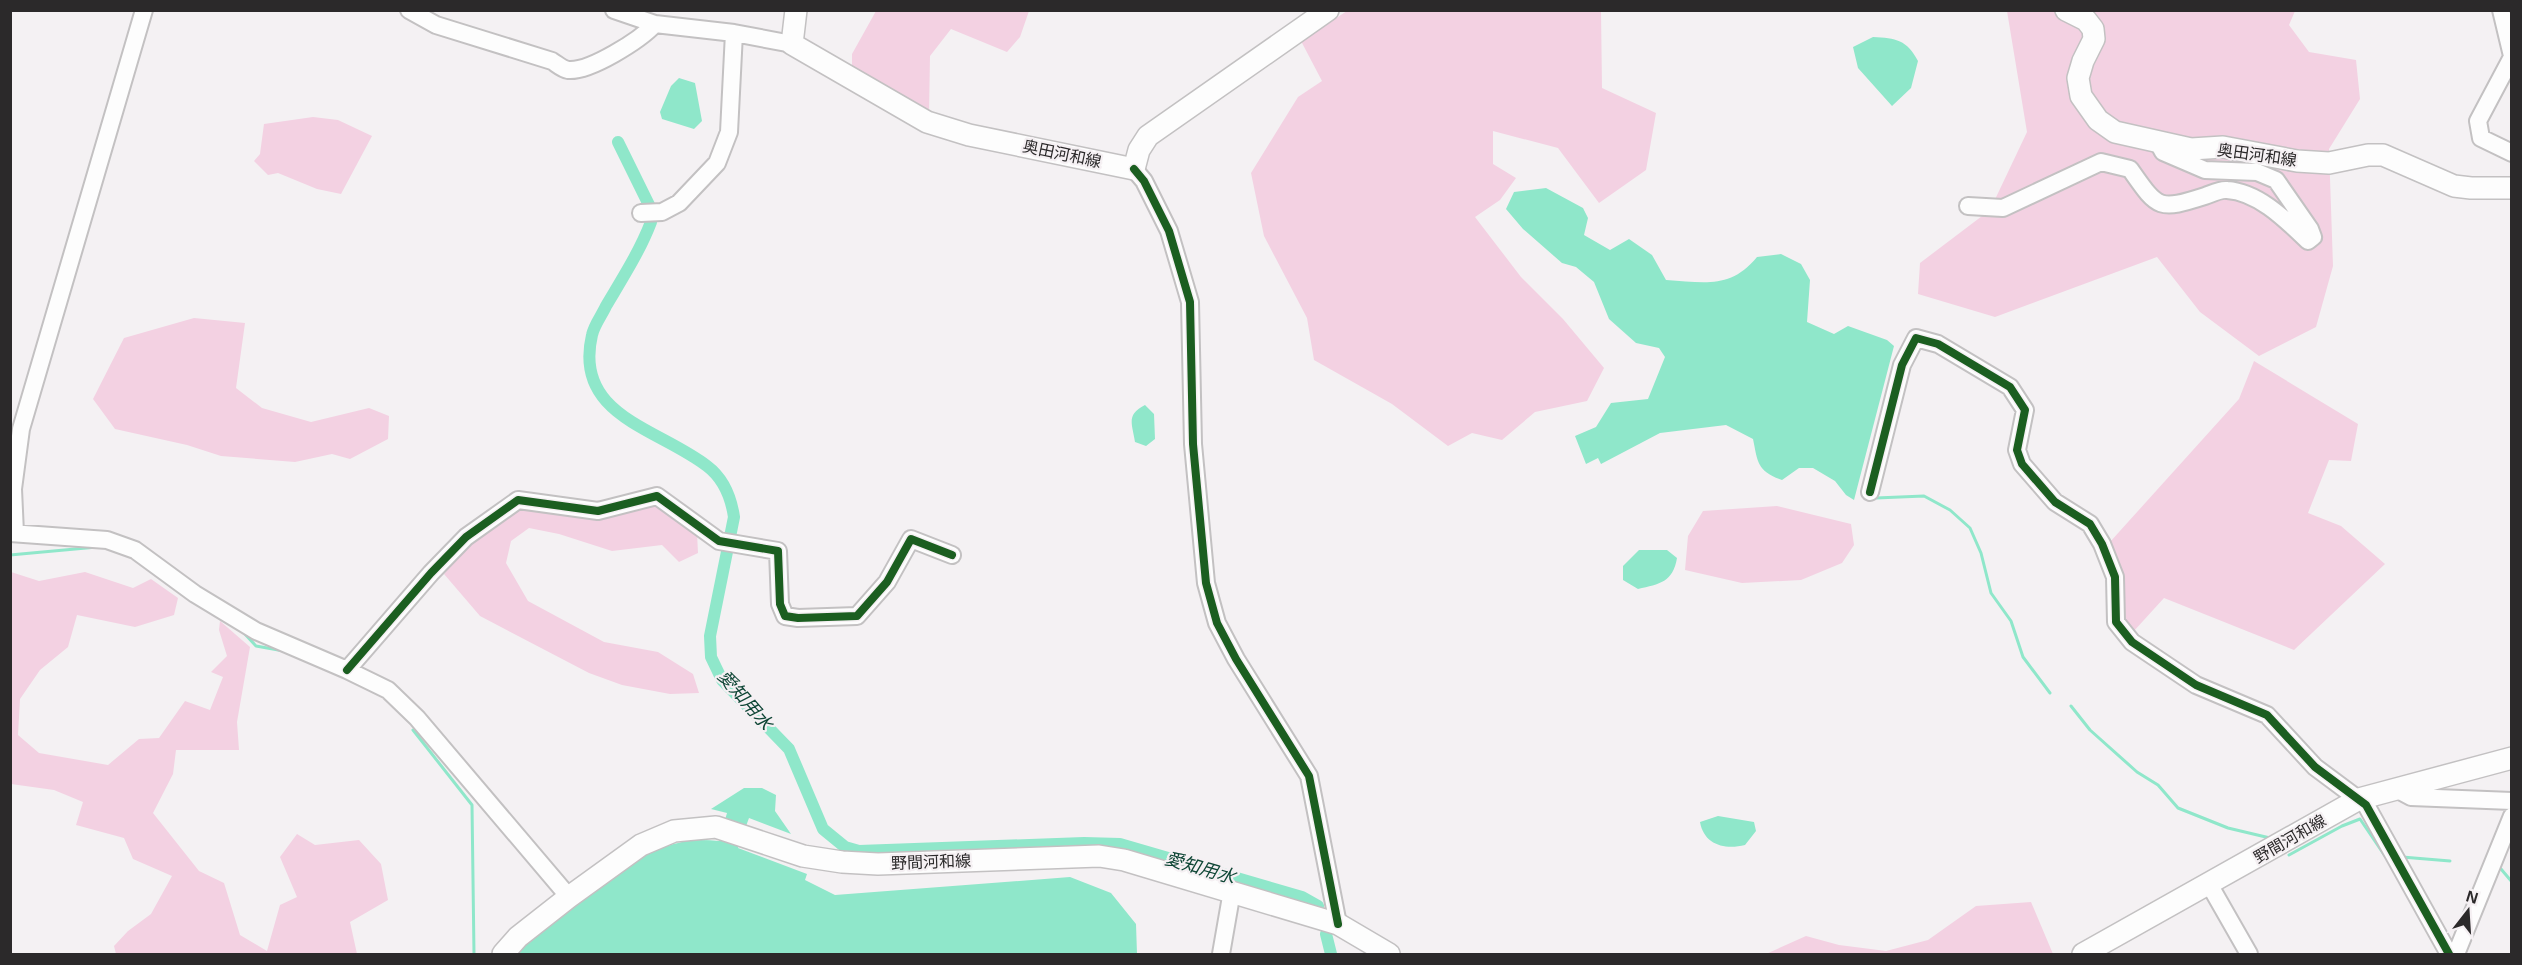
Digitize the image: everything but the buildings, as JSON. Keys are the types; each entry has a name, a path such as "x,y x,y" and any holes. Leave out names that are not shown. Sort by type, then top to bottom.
{"main road":[{"path":"792,44 796,10"},
{"name":"奥田河和線","path":"2066,10 2086,20 2093,29 2094,39 2083,61 2078,78 2081,96 2098,120 2115,132 2191,149 2223,147 2297,161 2329,163 2368,155 2383,155 2454,186 2511,188"},
{"path":"1134,170 1139,150 1148,136 1315,14"},
{"name":"奥田河和線","path":"792,44 927,122 969,135 1134,170"},
{"name":"野間河和線","path":"2083,954 2359,800 2511,758"},
{"name":"野間河和線","path":"502,954 518,937 568,897 641,845 674,831 716,827 750,836 803,856 842,862 878,864 1100,856 1124,860 1338,924 1389,954"}],"street":[{"path":"144,10 16,430 13,533 107,540 135,550 195,594 256,631 348,670 388,690 417,718 568,897"},
{"path":"409,10 436,25 552,61 564,70 581,68 608,57 655,24"},
{"path":"614,10 655,24 734,33 792,44"},
{"path":"2500,10 2511,56 2478,121 2481,138 2511,153"},
{"path":"642,213 662,212 679,203 717,163 729,132 734,33"},
{"path":"1968,206 2003,208 2101,162 2130,169 2151,198 2171,207 2226,189 2253,197 2286,220 2308,241 2313,237 2310,229 2276,180 2257,172 2205,170 2163,152 2157,141"},
{"path":"1134,170 1144,181 1169,231 1190,302 1193,444 1206,583 1217,623 1236,659 1309,776 1338,924"},
{"path":"1870,492 1902,365 1916,338 1938,344 2010,387 2025,410 2017,450 2022,464 2055,502 2090,524 2115,577 2116,622 2132,642 2196,685 2268,715 2315,767 2366,805 2449,954"},
{"path":"348,670 430,573 466,537 518,500 598,511 657,496 719,541 778,551 780,604 785,616 798,618 857,616 887,582 911,539 952,555"},
{"path":"2396,789 2412,797 2511,801"},
{"path":"2456,954 2511,816"},
{"path":"2209,884 2249,954"},
{"path":"1221,954 1232,891"}],"shaded area":[{"path":"876,11 1029,11 1020,37 1007,52 951,29 930,56 929,114 852,72 852,54"},
{"path":"1347,11 1601,11 1602,88 1656,113 1646,170 1599,203 1558,148 1493,131 1493,164 1516,178 1500,200 1475,217 1521,277 1563,319 1604,368 1587,401 1535,412 1502,440 1472,433 1448,446 1392,404 1314,360 1307,318 1264,236 1251,173 1298,97 1322,81 1301,41"},
{"path":"2007,11 2295,11 2289,25 2309,52 2356,60 2360,99 2329,149 2333,266 2316,327 2259,356 2200,312 2157,257 1995,317 1918,294 1920,263 1990,210 2027,132"},
{"path":"1873,37 1888,38 1905,44 1918,61 1911,88 1892,106 1858,68 1853,47"},
{"path":"679,78 695,83 702,121 694,129 662,119 660,112 671,86"},
{"path":"313,117 338,120 372,136 341,194 317,189 278,173 268,175 254,161 260,154 264,124"},
{"path":"1546,188 1583,208 1588,218 1584,235 1610,250 1629,239 1652,255 1666,280 1715,282 1737,275 1757,257 1781,254 1801,264 1810,280 1807,322 1834,334 1848,326 1887,340 1894,346 1854,500 1846,495 1835,481 1813,468 1799,468 1782,480 1774,477 1760,465 1753,439 1726,425 1660,433 1601,464 1598,458 1586,464 1575,436 1596,427 1611,403 1648,399 1665,357 1659,348 1636,343 1609,319 1594,282 1576,267 1562,263 1523,229 1506,209 1514,192"},
{"path":"194,318 245,323 236,388 262,408 311,422 369,408 389,416 388,439 350,459 332,454 295,462 221,456 187,445 115,429 93,399 124,338"},
{"path":"2254,361 2358,424 2351,461 2329,460 2308,513 2341,526 2385,564 2294,650 2164,598 2133,632 2120,619 2122,577 2110,542 2239,399"},
{"path":"1145,405 1154,414 1155,439 1146,446 1135,442 1132,425 1135,412"},
{"path":"655,506 697,533 698,553 679,562 662,545 612,551 559,534 529,528 511,541 506,563 528,601 604,642 658,652 693,674 699,693 670,694 622,685 589,673 480,616 444,574 471,539 519,507 597,517"},
{"path":"1777,506 1851,524 1854,545 1842,563 1801,580 1742,583 1685,570 1688,536 1703,511"},
{"path":"1639,550 1667,550 1677,558 1669,577 1659,583 1638,589 1623,580 1623,566"},
{"path":"11,572 39,581 85,572 133,588 151,579 178,598 174,615 135,627 77,615 68,647 40,670 20,699 18,735 39,753 108,765 139,739 159,738 185,701 210,710 223,677 211,672 227,656 219,630 220,621 250,647 237,722 239,750 176,750 173,774 153,813 199,871 224,883 240,935 267,951 280,905 297,897 280,857 297,834 315,845 359,840 381,864 388,900 350,922 357,954 116,954 114,946 128,931 151,914 172,876 133,859 124,838 76,825 83,802 54,790 11,784"},
{"path":"744,788 762,788 776,795 775,811 791,834 749,818 738,848 807,874 805,880 835,895 1070,877 1111,893 1136,924 1137,954 514,954 591,890 635,861 657,850 683,842 719,841 727,813 711,809"},
{"path":"1718,816 1754,822 1756,831 1745,845 1730,847 1716,844 1706,836 1700,822"},
{"path":"2031,902 2053,954 1766,954 1806,936 1839,945 1886,951 1928,940 1976,906"}],"waterway":[{"name":"愛知用水","path":"618,142 651,209 651,222 593,331 589,362 595,384 607,402 624,417 707,466 718,476 725,488 734,517 710,636 711,657 722,680 789,749 823,829 845,847 859,851 1084,843 1120,844 1302,897 1318,906"},
{"path":"1876,498 1924,496 1950,510 1970,528 1981,553 1991,593 2011,621 2023,657 2050,693"},
{"path":"10,555 97,547"},
{"path":"243,632 256,646 284,651"},
{"path":"2071,706 2090,730 2137,772 2158,785 2178,808 2228,828 2270,838"},
{"path":"413,730 472,805 474,954"},
{"path":"2289,855 2342,826 2360,819 2385,856"},
{"path":"2402,857 2450,861"},
{"path":"2501,869 2512,882"},
{"name":"愛知用水","path":"1326,934 1331,954"}],"cycle path":[{"path":"1134,169 1144,181 1169,231 1190,302 1193,444 1206,583 1217,623 1236,659 1309,776 1338,924"},
{"path":"1870,492 1902,365 1916,338 1938,344 2010,387 2025,410 2017,450 2022,464 2055,502 2090,524 2102,544 2115,577 2116,622 2132,642 2196,685 2267,715 2315,767 2366,805 2449,954"},
{"path":"347,670 431,573 466,537 518,500 598,511 657,496 719,541 778,551 780,604 785,616 798,618 857,616 887,582 911,539 952,555"}]}
